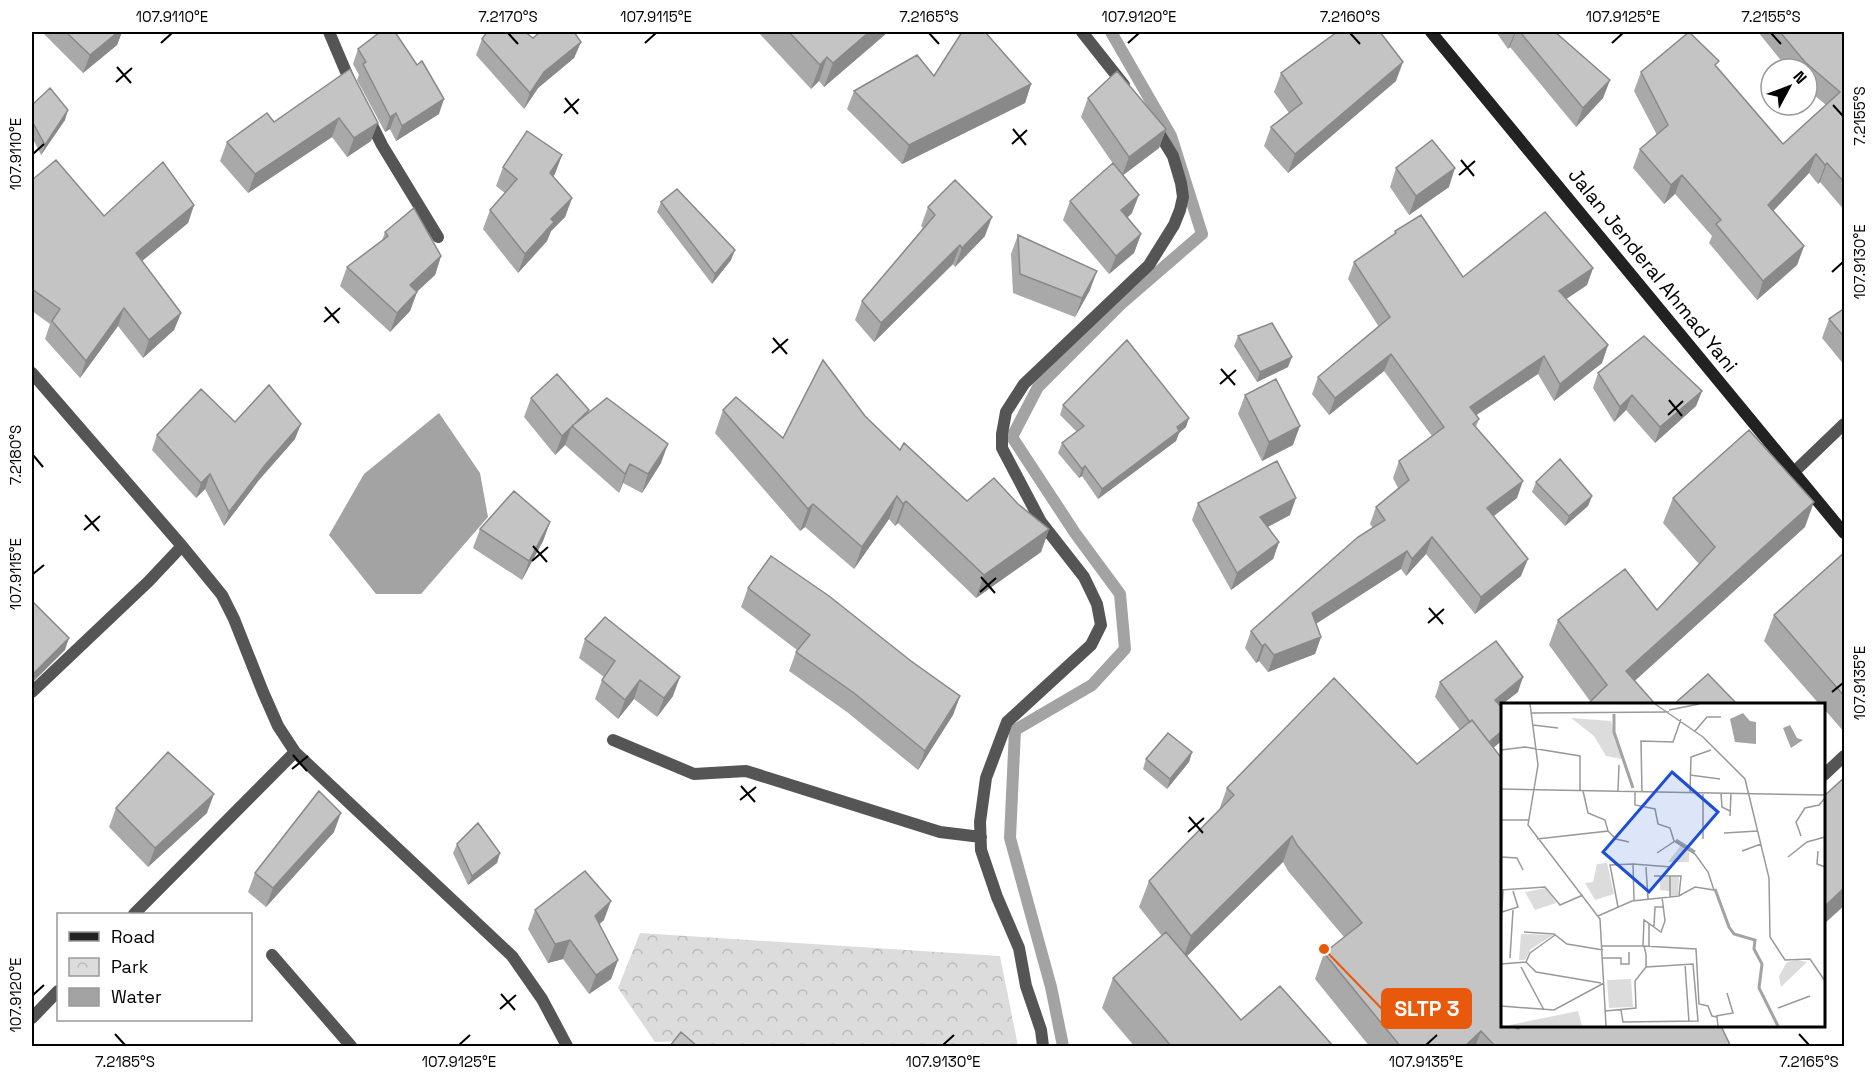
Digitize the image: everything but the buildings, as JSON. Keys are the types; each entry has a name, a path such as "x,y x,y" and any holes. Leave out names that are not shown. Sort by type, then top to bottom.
{"main road":[{"name":"Jalan Jenderal Ahmad Yani","path":"1431,32 1845,533"}],"street":[{"path":"329,32 358,99 382,145 438,237"},
{"path":"1082,32 1132,96"},
{"path":"1043,1047 1041,1030 1026,986 1019,948 997,897 981,850 980,822 986,778 1007,722 1091,645 1101,625 1097,604 1084,577 1041,522 1002,448 1002,434 1006,412 1024,384 1149,265 1174,225 1183,197 1181,183 1173,156 1145,113"},
{"path":"32,373 222,595 278,726 295,752 512,956 542,999 567,1047"},
{"path":"1794,472 1845,424"},
{"path":"32,692 148,582 182,546"},
{"path":"613,740 694,774 746,771 940,832 981,837"},
{"path":"136,913 295,752"},
{"path":"1825,774 1845,756"},
{"path":"272,956 351,1047"},
{"path":"32,1018 57,992"}],"green space":[{"path":"640,933 1000,956 1018,1046 689,1046 682,1041 655,1042 618,988"}],"water":[{"path":"439,413 480,473 488,517 421,594 376,594 329,535 364,474"}],"waterway":[{"path":"1063,1046 1051,987 1010,838 1015,730 1092,685 1125,649 1120,594 1075,533 1012,437 1038,387 1121,304 1202,234 1171,136 1111,32"}],"place":[{"name":"SLTP 3","path":"1324,949"}]}
